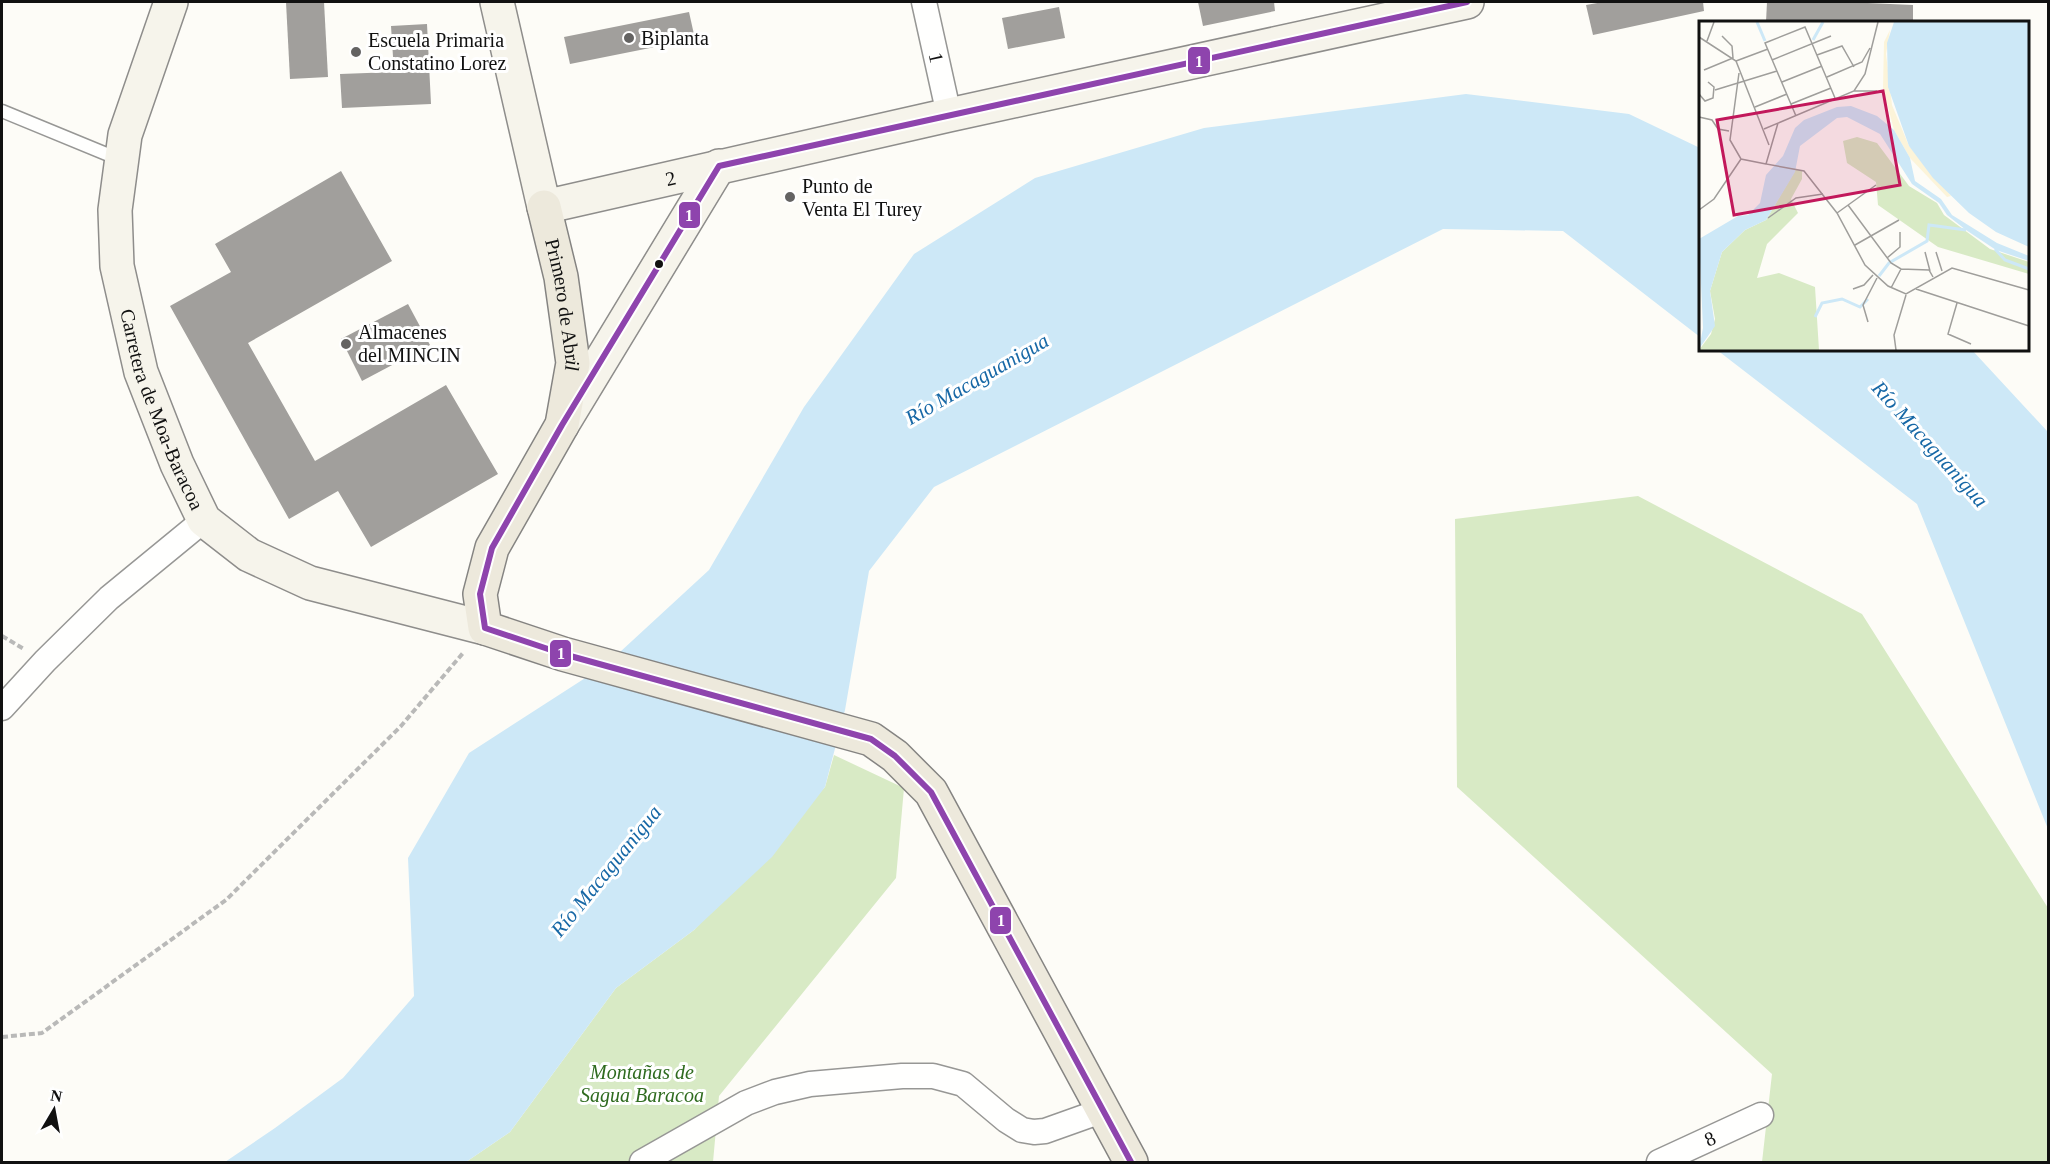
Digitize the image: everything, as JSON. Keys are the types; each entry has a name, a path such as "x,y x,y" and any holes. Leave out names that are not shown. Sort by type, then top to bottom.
{"main road":[{"name":"Carretera de Moa-Baracoa","path":"171,2 125,135 115,210 117,266 141,372 177,464 204,520 249,555 310,583 485,628"},
{"name":"Primero de Abril","path":"485,628 480,594 492,548 562,424 573,363 561,277 496,2"},
{"name":"2","path":"544,207 719,166 1465,2"},
{"path":"562,424 719,166"},
{"path":"485,628 563,654 871,738 896,756 931,792 1131,1162"}],"street":[{"name":"1","path":"924,2 949,115"},
{"path":"2,708 45,660 109,598 204,520"},
{"path":"642,1162 746,1103 775,1092 810,1084 902,1076 933,1076 963,1084 1006,1120 1022,1130 1034,1132 1045,1131 1104,1110"},
{"name":"8","path":"1659,1162 1761,1115"}],"lane":[{"path":"2,111 122,160"}],"path":[{"path":"2,1037 42,1033 226,900 401,726 485,628"}],"green space":[{"path":"1638,496 1862,614 2048,908 2048,1162 1762,1162 1772,1074 1457,787 1455,519"},
{"name":"Montañas de Sagua Baracoa","path":"834,755 904,788 896,878 719,1096 713,1162 466,1162 510,1132 616,988 694,930 825,787"}],"water":[{"name":"Río Macaguanigua","path":"1466,94 1629,114 1699,148 1699,336 1563,231 1443,229 934,487 869,571 845,710 825,787 772,857 694,930 616,988 510,1132 466,1162 225,1162 343,1078 414,996 408,858 469,753 607,664 709,570 804,407 914,254 1035,178 1204,128"},
{"name":"Río Macaguanigua","path":"1718,351 1973,351 2048,432 2048,829 1917,504"}],"building":[{"path":"286,2 324,2 328,77 290,79"},
{"path":"1198,2 1274,2 1275,11 1203,26"},
{"path":"1603,2 1703,2 1704,11 1593,35 1586,5"},
{"path":"1767,2 1913,5 1913,21 1766,21"},
{"path":"1059,7 1065,38 1008,49 1002,18"},
{"name":"Biplanta","path":"689,12 695,39 570,64 564,37"},
{"path":"427,24 431,104 342,108 340,74 394,72 391,26"},
{"path":"341,171 392,261 248,343 315,461 446,385 498,474 371,547 338,491 289,519 170,306 231,272 215,244"},
{"path":"408,304 430,345 362,381 341,339"}],"transit line":[{"name":"1","path":"1131,1162 931,792 895,756 871,739 563,654 485,628 480,594 492,548 562,425 719,166 1467,2"}],"place":[{"name":"Biplanta","path":"629,38"},
{"name":"Escuela Primaria Constatino Lorez","path":"356,52"},
{"name":"Punto de Venta El Turey","path":"790,197"},
{"name":"Almacenes del MINCIN","path":"346,344"}]}
